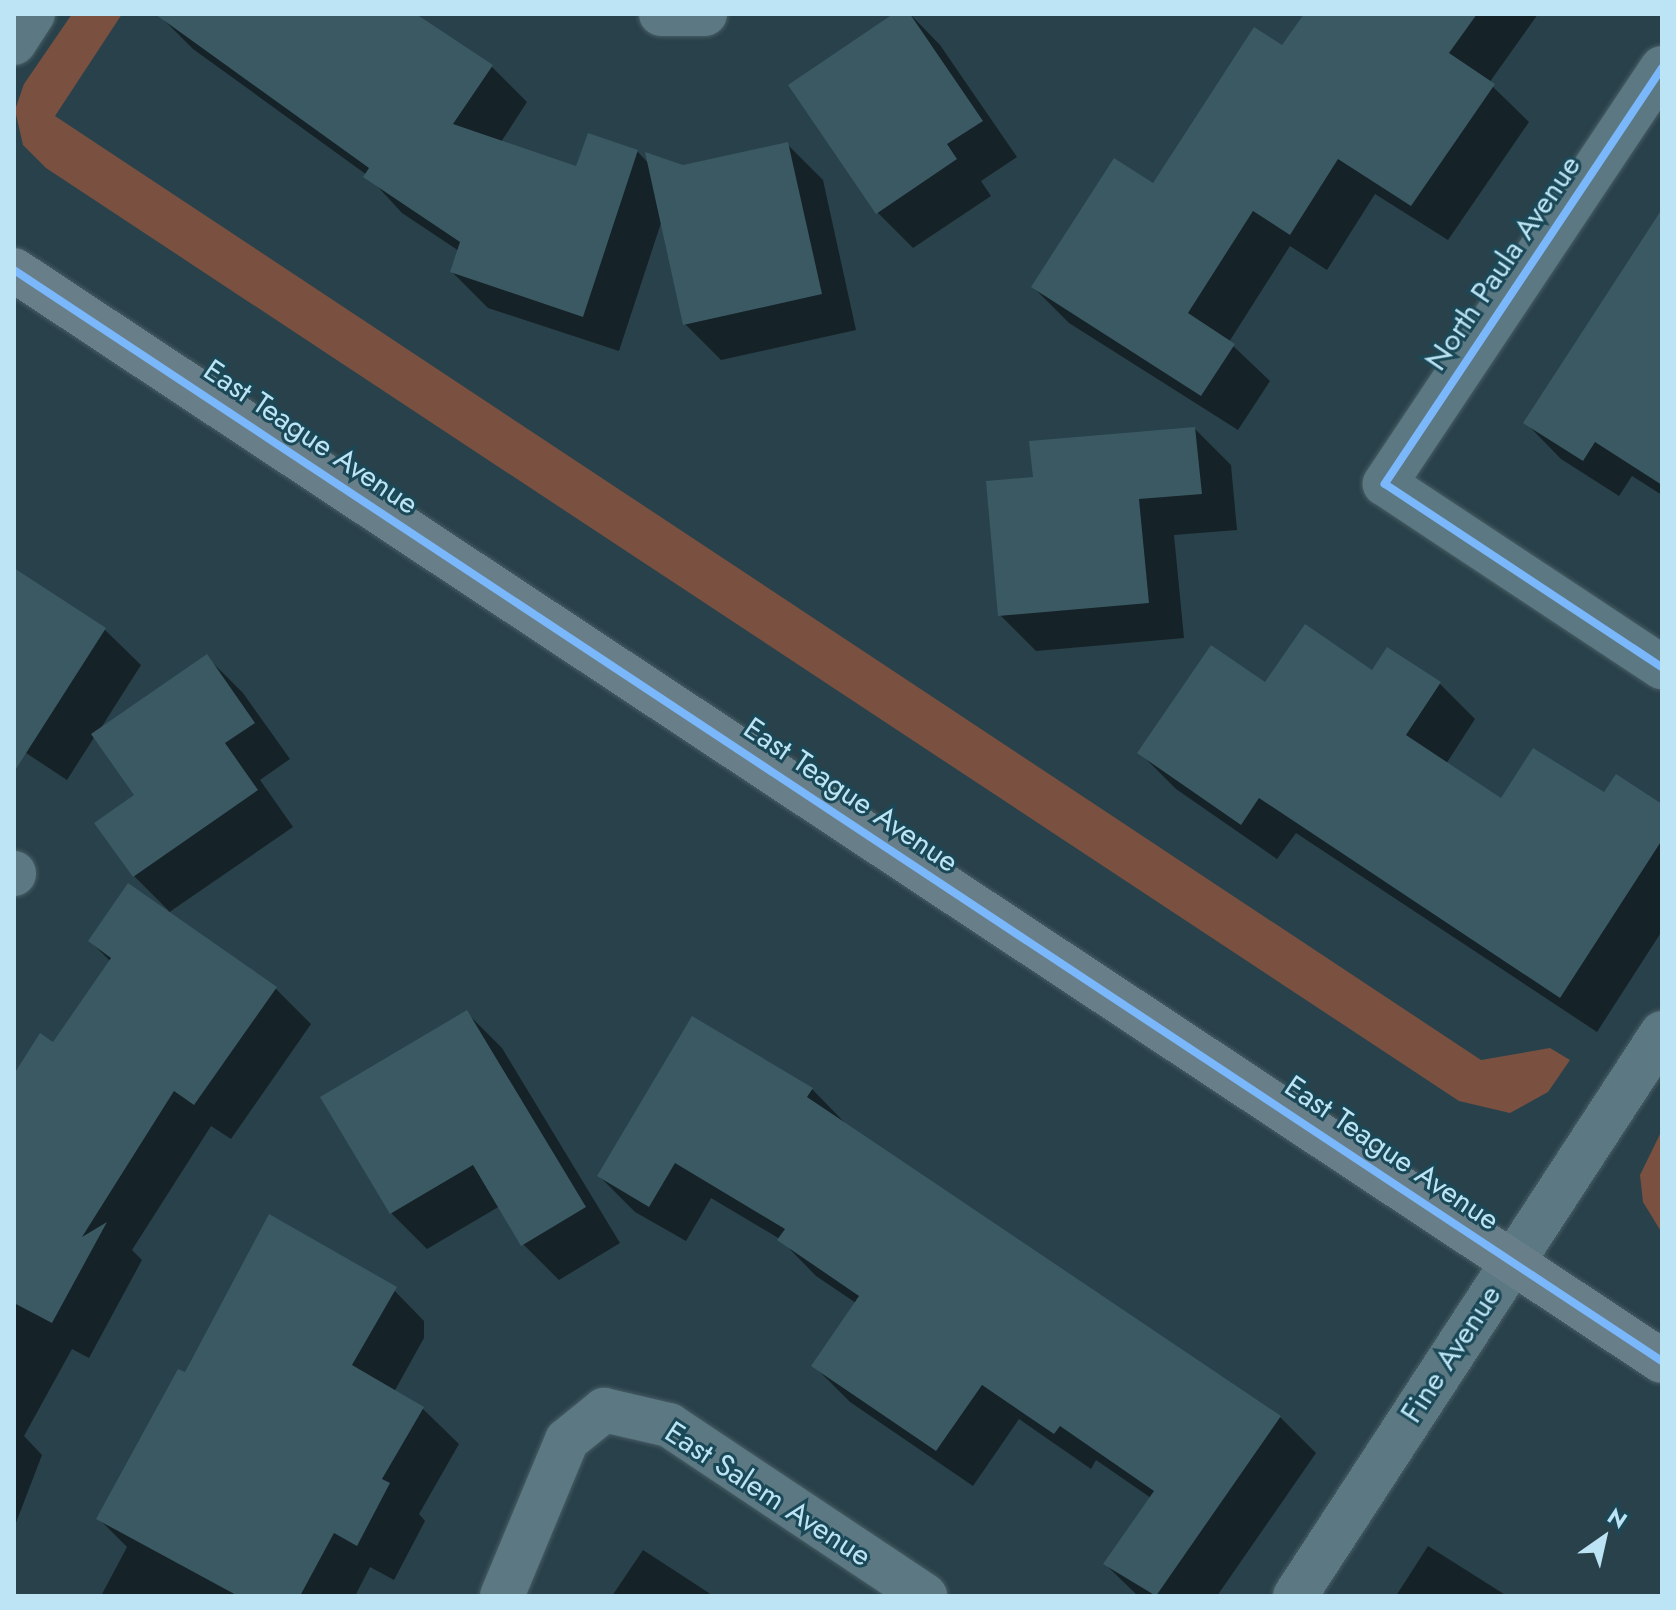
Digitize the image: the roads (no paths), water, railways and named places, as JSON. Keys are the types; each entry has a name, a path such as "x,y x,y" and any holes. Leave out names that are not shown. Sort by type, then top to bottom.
{"street":[{"path":"14,43 33,14"},
{"name":"North Paula Avenue","path":"1662,68 1385,484 1662,667"},
{"name":"East Teague Avenue","path":"14,270 1662,1361"},
{"name":"Fine Avenue","path":"1295,1596 1510,1261 1662,1033"},
{"name":"East Salem Avenue","path":"502,1596 567,1440 604,1410 669,1425 925,1596"}]}
